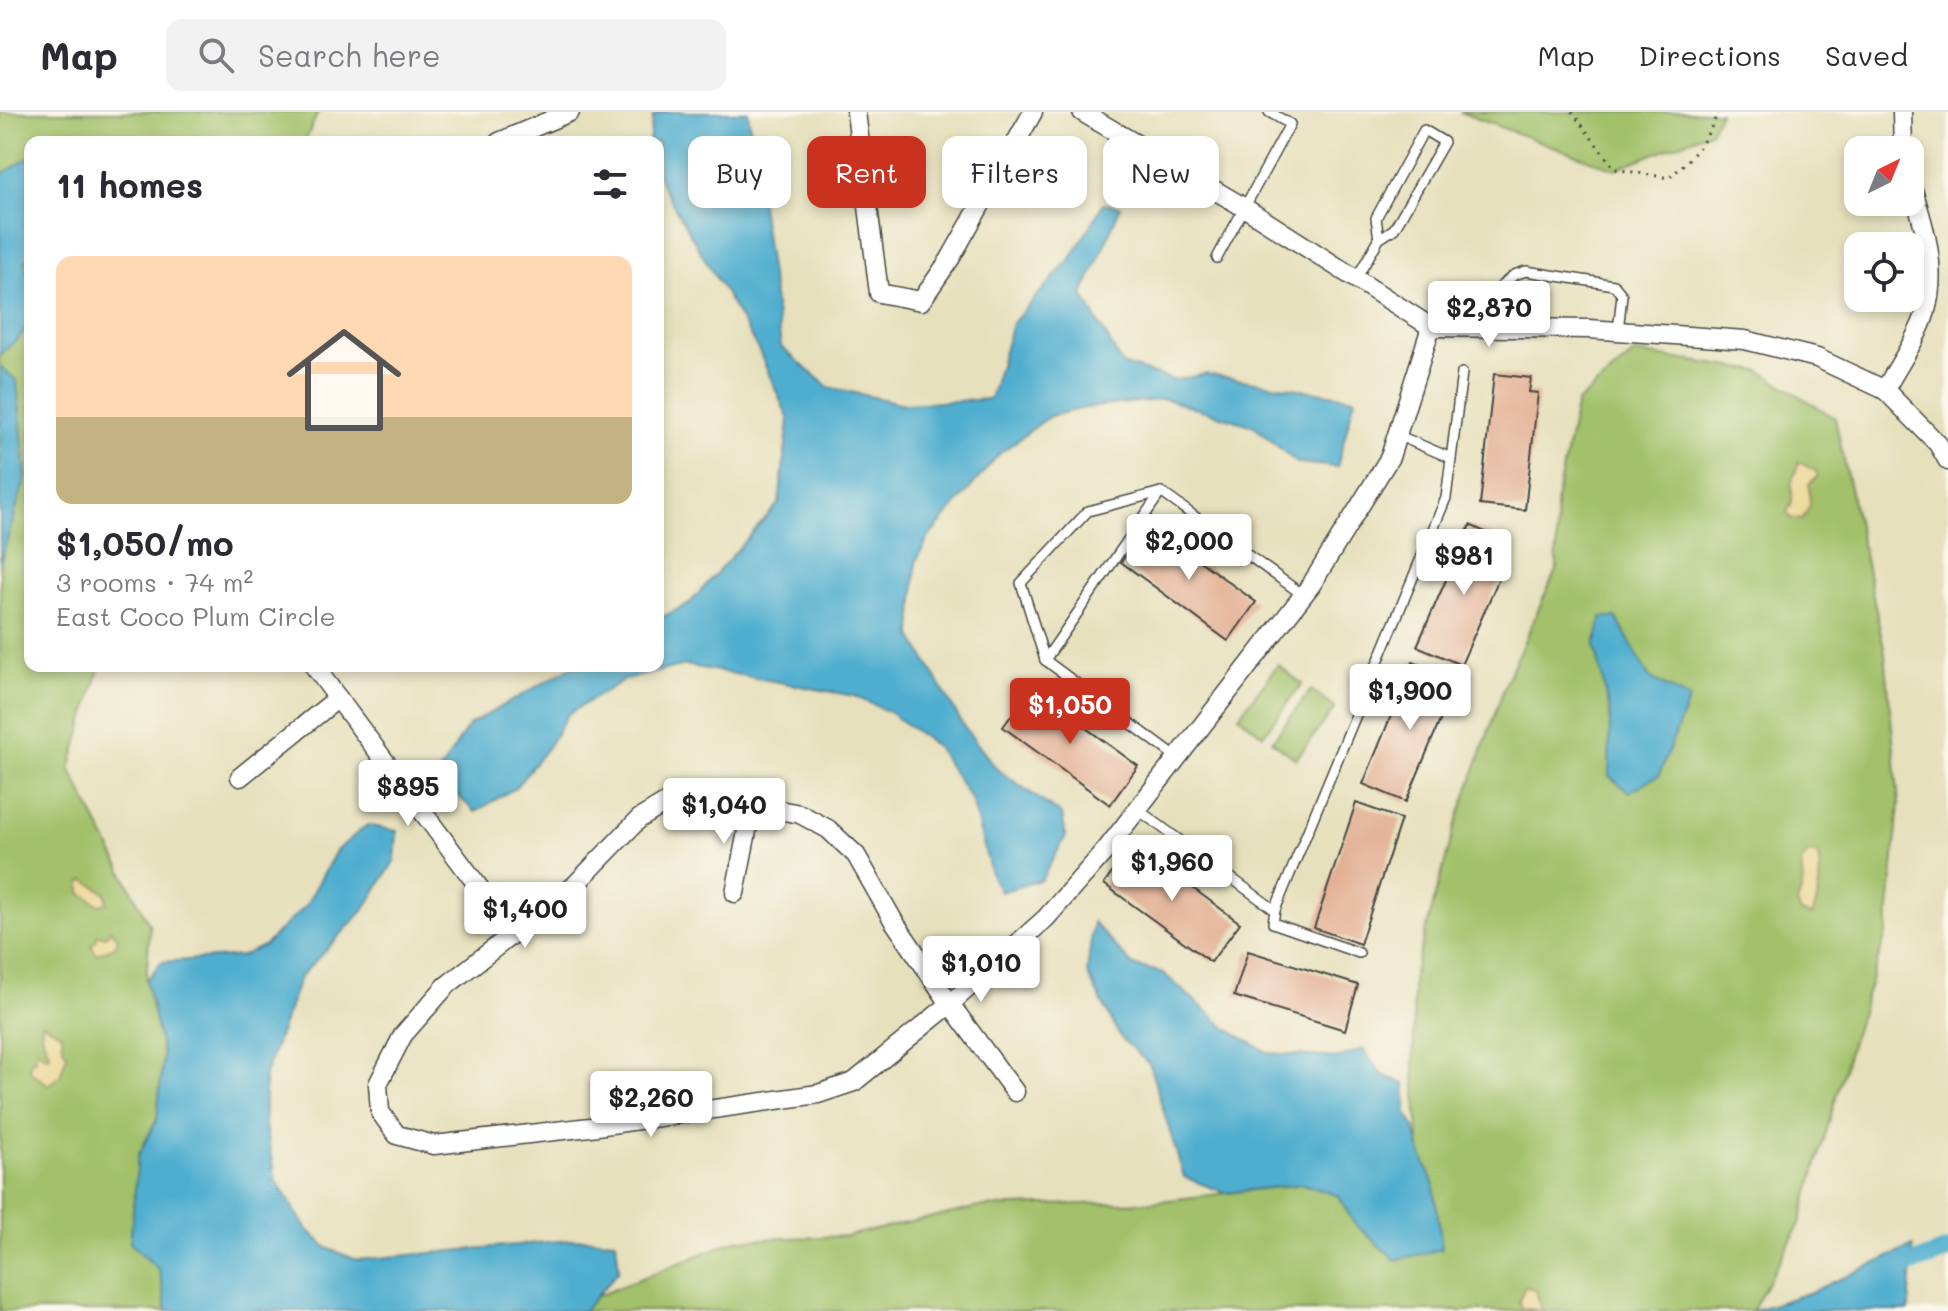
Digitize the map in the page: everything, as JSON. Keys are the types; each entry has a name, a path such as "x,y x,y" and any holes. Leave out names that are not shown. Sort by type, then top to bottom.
{"street":[{"path":"514,136 570,112"},
{"path":"856,112 879,293 921,301 950,259 1033,112"},
{"path":"1082,112 1245,208 1431,327 1618,331 1745,340 1817,358 1885,390 1938,444 1948,461"},
{"path":"1902,112 1903,136"},
{"path":"1885,390 1925,316 1932,284 1921,216"},
{"path":"1015,1092 950,1004 893,920 856,855 828,829 800,814 701,795 667,802 639,819 574,886 446,986 403,1035 378,1084 380,1112 397,1135 434,1145 590,1127 818,1094 854,1082 950,1004 1046,918 1105,851 1303,595 1390,457 1431,327"},
{"path":"318,672 513,933"},
{"path":"240,777 338,698"},
{"path":"735,893 752,805"}],"lane":[{"path":"1217,258 1290,124 1269,112"},
{"path":"1356,279 1379,239 1394,229 1444,142 1424,130 1376,218 1379,239"},
{"path":"1498,328 1502,285 1514,275 1526,271 1614,285 1622,295 1618,331"},
{"path":"1359,953 1273,923 1275,910 1446,498 1462,373"},
{"path":"1397,435 1451,458"},
{"path":"1161,492 1303,595"},
{"path":"1045,660 1161,492"},
{"path":"1161,492 1088,511 1021,583 1045,660 1176,757"},
{"path":"1137,809 1275,910"}],"path":[{"path":"1572,112 1615,169 1669,178 1695,155 1718,112"}],"green space":[{"path":"0,112 318,112 308,136 24,136 24,672 98,672 70,769 150,926 146,981 163,1056 157,1119 138,1156 167,1311 0,1311"},
{"path":"1459,112 1720,112 1710,132 1615,169"},
{"path":"1635,353 1760,371 1835,418 1885,653 1899,804 1887,931 1800,1224 1752,1311 584,1311 595,1297 736,1240 846,1236 980,1207 1152,1202 1303,1184 1339,1196 1353,1222 1434,1185 1420,1150 1414,1073 1413,977 1454,830 1506,682 1557,568 1556,500 1577,402"},
{"path":"1278,665 1302,684 1263,735 1239,716"},
{"path":"1311,690 1335,708 1296,759 1272,741"}],"sand":[{"path":"1799,462 1817,472 1817,477 1809,484 1810,505 1802,520 1791,518 1787,512 1792,502 1792,481"},
{"path":"1808,853 1817,854 1820,868 1812,916 1801,913 1797,904 1803,883 1801,862"},
{"path":"85,880 106,893 107,903 100,905 81,893 81,883"},
{"path":"110,930 118,938 115,947 96,954 91,945 97,935 106,936"},
{"path":"42,1023 62,1034 67,1054 60,1076 49,1085 29,1068 37,1050 46,1056 50,1054 41,1035"},
{"path":"1525,1286 1536,1290 1544,1311 1521,1308 1519,1301"}],"water":[{"path":"663,112 748,112 751,136 688,136 688,208 761,208 781,347 828,387 905,404 990,399 1012,324 1072,257 1103,204 1103,208 1120,208 1083,295 1122,364 1174,380 1206,374 1355,398 1337,467 1297,463 1254,426 1165,399 1085,408 1050,416 999,454 928,538 916,562 912,636 964,727 997,769 1062,815 1066,836 1041,880 1000,892 991,874 972,801 936,746 889,712 854,696 685,665 664,670 664,616 689,604 779,503 789,420 758,349 664,189 664,136 650,136 653,116"},
{"path":"24,161 24,332 0,355 0,175"},
{"path":"0,366 17,381 24,483 0,564"},
{"path":"1602,617 1616,617 1649,677 1689,699 1659,775 1629,792 1609,776 1610,712 1595,646"},
{"path":"562,672 657,672 624,680 568,714 548,747 515,788 475,812 437,775 469,725"},
{"path":"367,825 397,831 395,860 364,910 300,977 265,1074 265,1126 276,1180 306,1228 327,1248 357,1260 580,1239 616,1241 619,1270 584,1311 167,1311 159,1270 130,1243 138,1156 157,1119 163,1056 146,981 161,962 242,956 265,945 306,905 336,851"},
{"path":"1093,922 1132,965 1163,973 1226,1028 1269,1053 1338,1058 1363,1049 1382,1075 1405,1084 1407,1114 1415,1128 1434,1185 1442,1249 1395,1260 1353,1222 1339,1196 1303,1184 1225,1193 1184,1177 1149,1064 1120,1037 1087,973"},
{"path":"1913,1246 1909,1311 1752,1311 1814,1291"}],"building":[{"path":"1494,374 1531,378 1529,392 1538,393 1525,510 1480,505"},
{"path":"1149,524 1256,602 1228,641 1121,562"},
{"path":"1470,525 1502,540 1496,552 1508,558 1461,665 1417,646"},
{"path":"1413,662 1457,680 1406,802 1363,784"},
{"path":"1031,688 1138,766 1110,805 1003,727"},
{"path":"1356,803 1401,819 1360,944 1314,928"},
{"path":"1133,844 1240,923 1211,962 1104,884"},
{"path":"1248,951 1358,985 1345,1030 1234,996"}],"waterway":[{"path":"1890,1272 1948,1250"}]}
